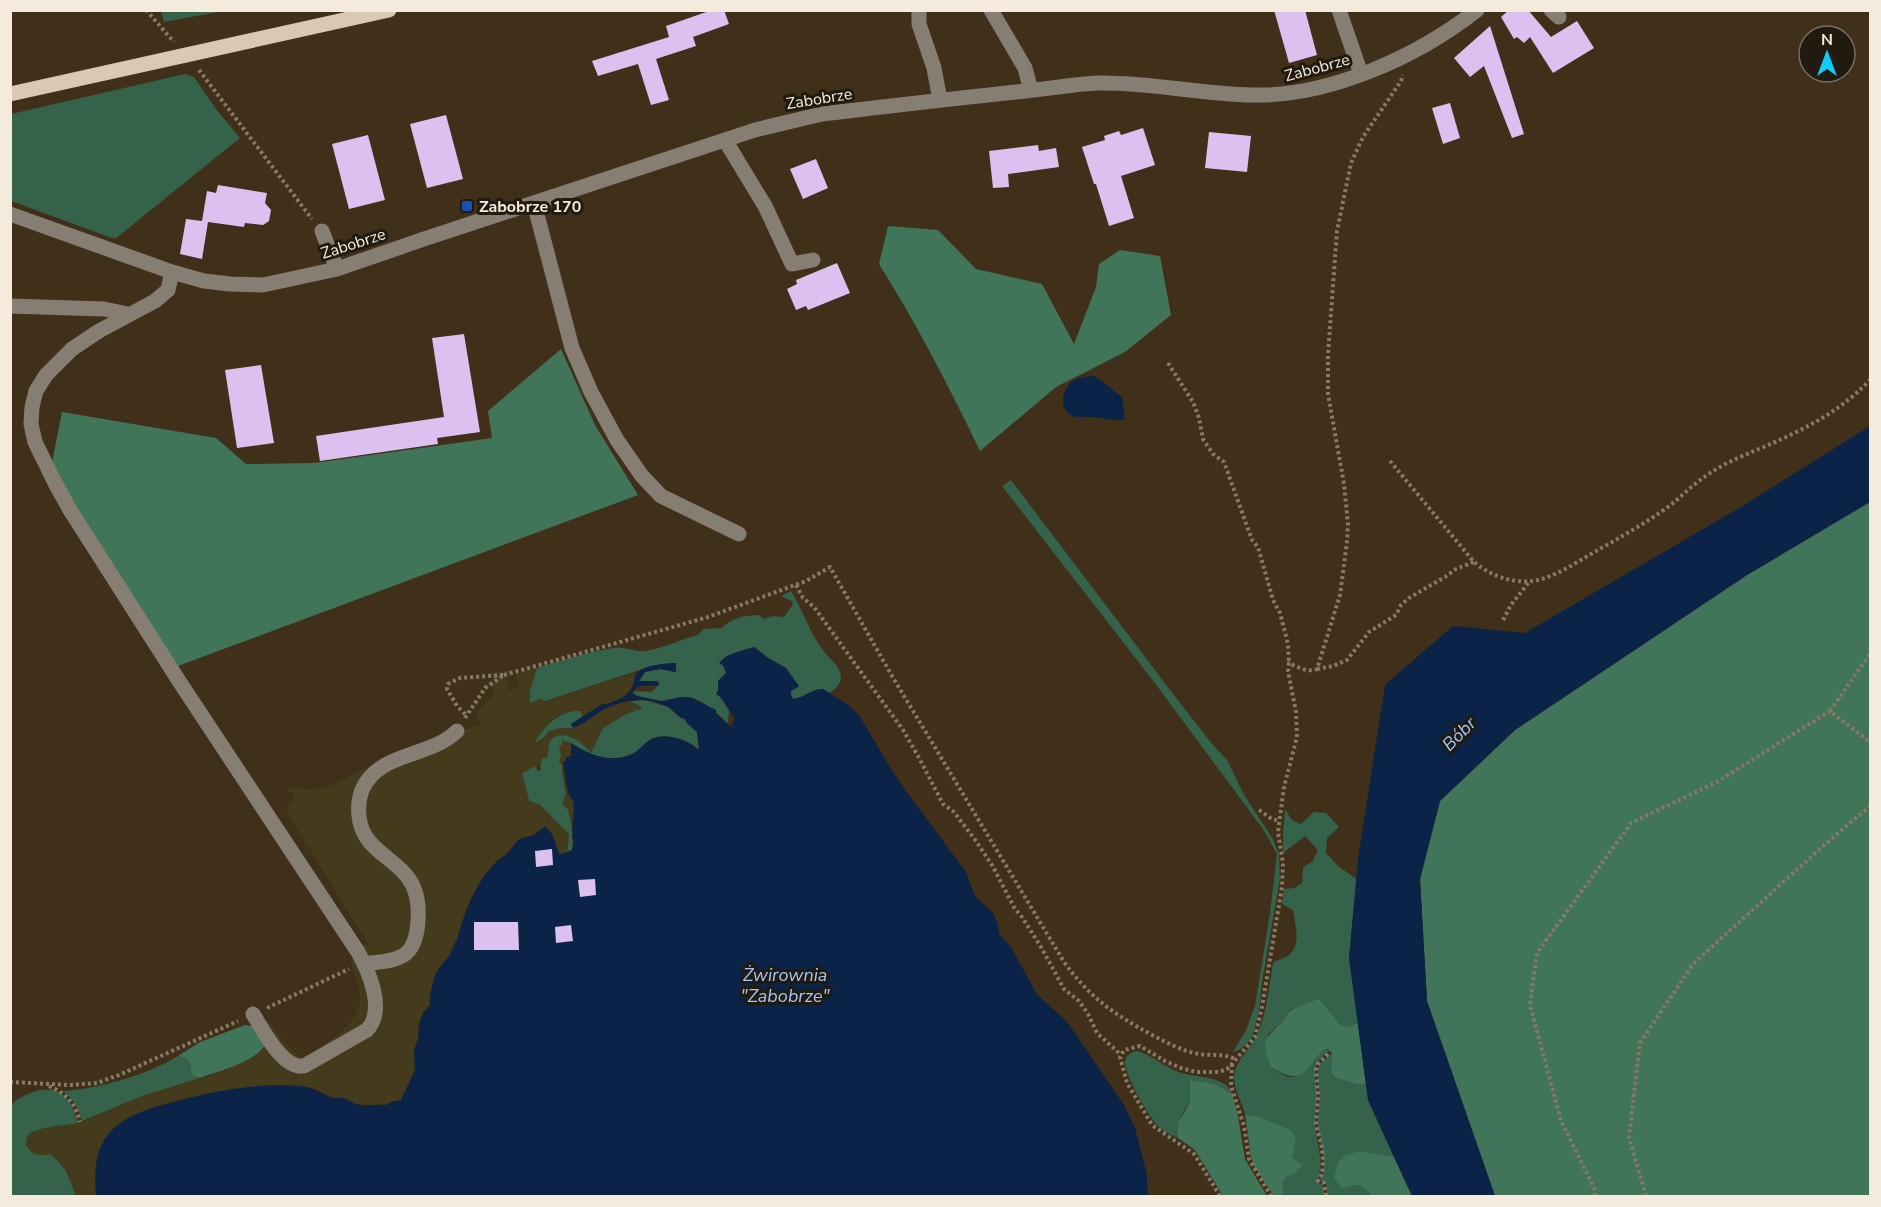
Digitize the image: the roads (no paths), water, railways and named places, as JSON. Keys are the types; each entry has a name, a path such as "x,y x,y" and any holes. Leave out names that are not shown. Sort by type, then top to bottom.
{"main road":[{"path":"10,94 389,10"}],"street":[{"path":"919,10 919,24 934,68 940,100"},
{"path":"991,10 1025,68 1031,90"},
{"path":"1339,10 1361,74"},
{"name":"Zabobrze","path":"10,214 172,272 204,281 263,285 337,269 785,122 822,114 1096,83 1163,86 1214,93 1281,95 1311,90 1361,74 1403,57 1435,41 1477,10"},
{"path":"725,140 765,206 792,264 813,260"},
{"path":"534,203 572,348 591,392 617,440 642,477 662,496 739,534"},
{"path":"322,231 337,269"},
{"path":"172,272 168,290 155,301 99,331 59,360 46,375 36,392 31,424 35,442 55,483 179,681 364,964 375,998 375,1014 367,1030 304,1066 298,1067 292,1065 276,1050 253,1014"},
{"path":"10,306 104,309 128,314"},
{"path":"364,964 386,962 404,955 413,945 417,935 418,919 414,887 397,866 374,848 362,831 358,810 363,789 378,769 440,744 457,731"}],"water":[{"path":"1093,376 1122,397 1125,419 1077,417 1071,416 1066,411 1063,398 1070,383 1078,378"},
{"name":"Bóbr","path":"1870,426 1870,502 1747,575 1515,730 1440,801 1420,879 1427,1001 1495,1196 1412,1196 1368,1100 1349,958 1358,859 1385,685 1453,626 1525,633 1746,504"},
{"name":"Żwirownia \"Zabobrze\"","path":"754,647 786,668 799,686 791,691 793,699 823,689 847,704 859,715 903,787 966,872 975,896 993,913 999,934 1011,947 1036,993 1068,1023 1124,1105 1135,1128 1147,1175 1149,1196 96,1196 96,1164 104,1140 122,1122 152,1108 209,1093 268,1085 307,1087 333,1098 344,1098 359,1105 386,1105 401,1100 415,1070 414,1050 418,1040 419,1024 423,1013 430,1005 436,973 451,953 467,908 489,870 508,853 518,840 534,835 545,827 553,835 559,853 572,850 574,803 568,793 563,762 566,761 566,757 571,756 571,743 585,751 608,758 632,754 650,740 662,737 682,740 699,749 697,732 685,719 668,707 652,701 633,700 620,703 601,711 573,728 571,724 604,703 605,705 625,696 633,686 635,675 641,670 656,665 676,663 676,672 660,669 645,672 639,681 658,681 659,685 640,686 632,693 662,701 681,697 692,698 716,710 716,713 731,727 735,718 716,694 718,681 726,673 723,665 719,664 730,655","holes":["474,922 518,922 519,950 475,950"]}],"place":[{"name":"Zabobrze 170","path":"467,206"}]}
